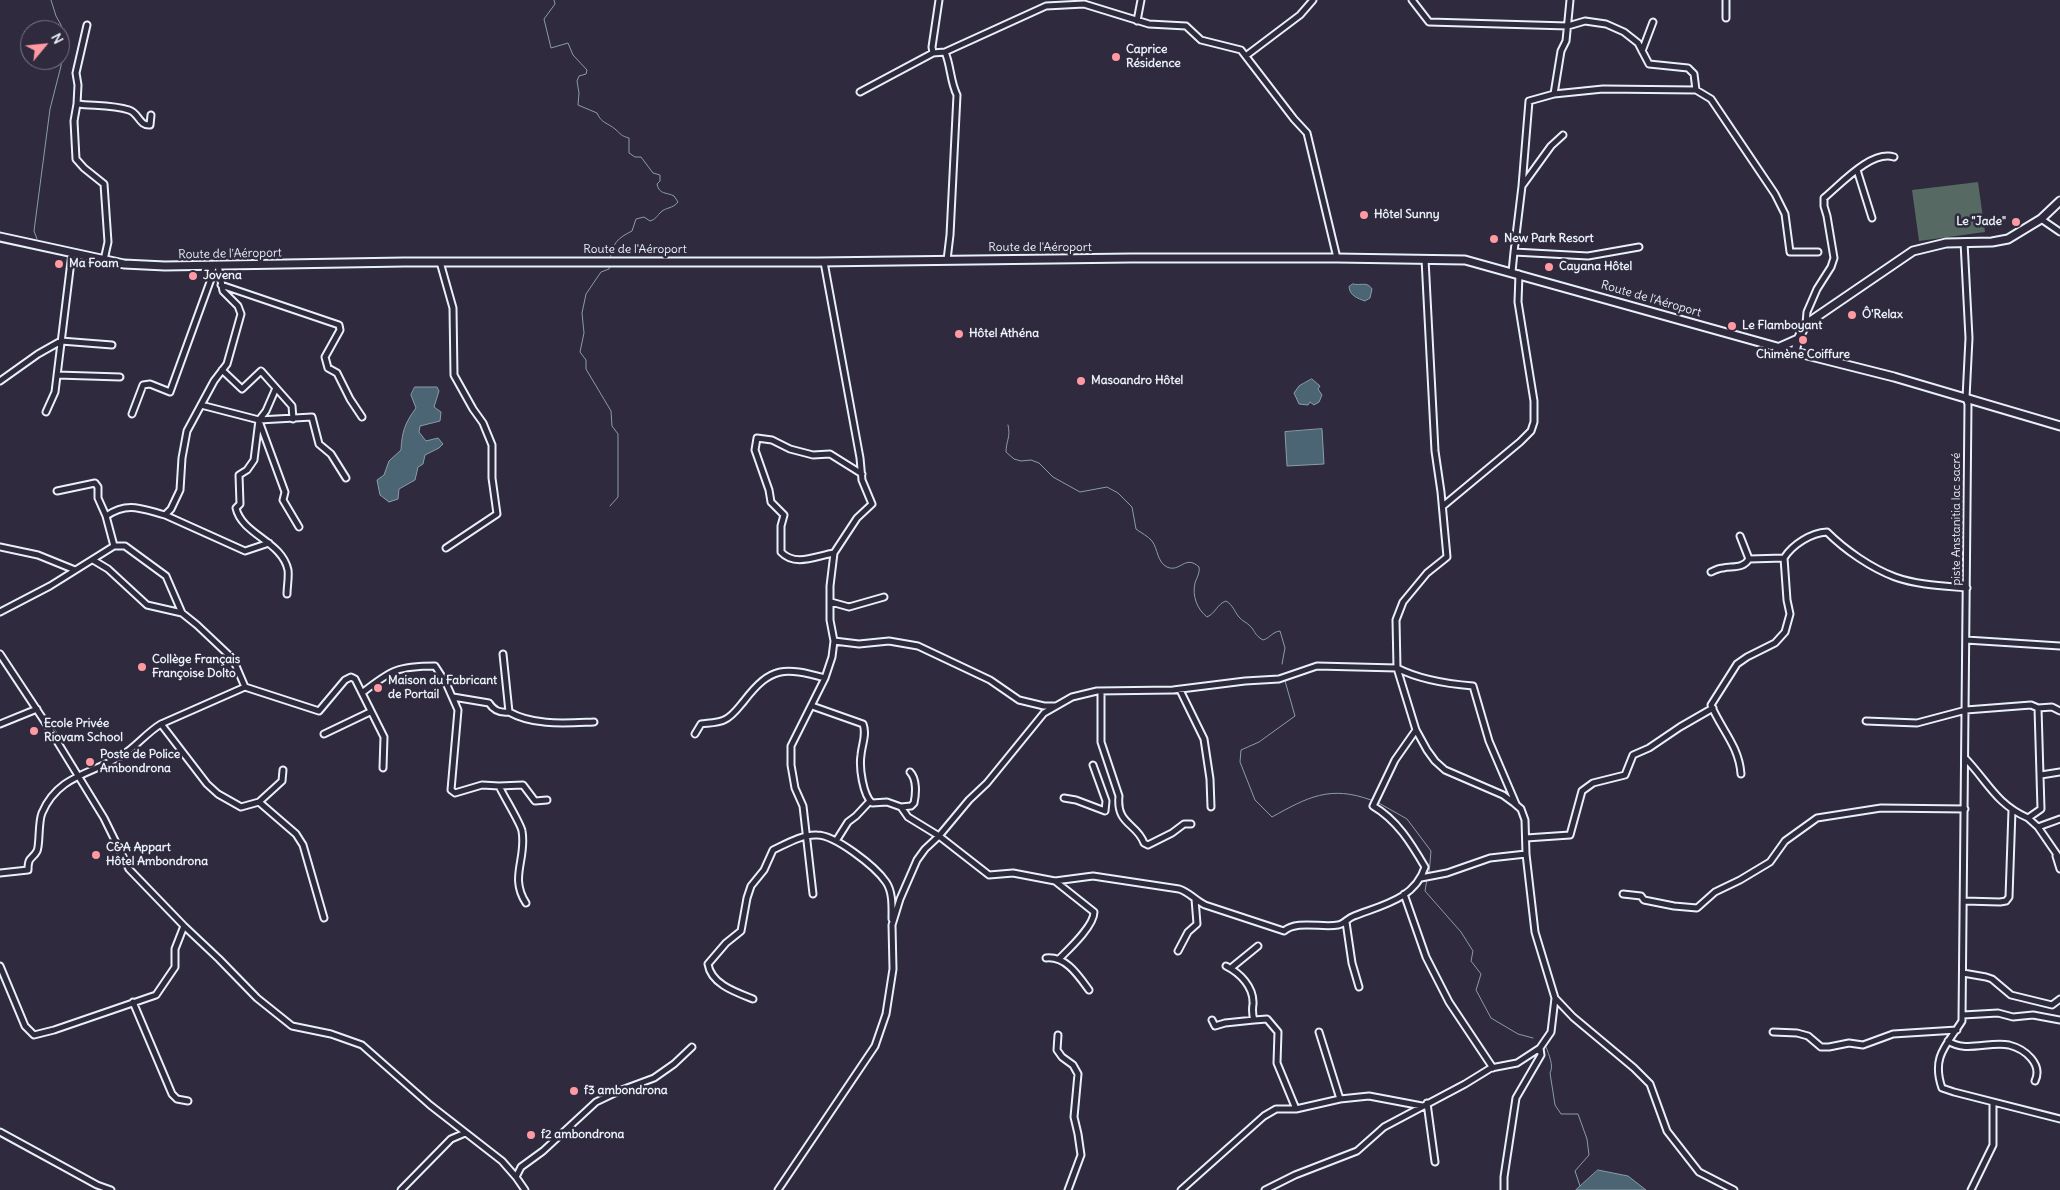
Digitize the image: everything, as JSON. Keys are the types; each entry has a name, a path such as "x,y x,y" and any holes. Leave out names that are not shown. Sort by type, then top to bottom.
{"main road":[{"path":"1796,352 1798,339 1806,324 1913,251 1946,243 1992,242 2008,239 2041,219 2060,201"},
{"name":"Route de l'Aéroport","path":"0,238 104,260 145,266 440,262 824,262 947,257 1465,260 1796,352 1894,377 2060,426"},
{"path":"1780,347 1798,339"}],"street":[{"path":"933,53 932,47 939,0"},
{"path":"1138,21 1141,0"},
{"path":"1247,55 1300,15 1313,0"},
{"path":"1412,0 1429,22 1568,26 1585,21 1606,24 1624,32 1638,43 1650,64 1688,68 1694,74 1696,90"},
{"path":"1554,94 1561,51 1566,41 1570,0"},
{"path":"1726,0 1726,18"},
{"path":"860,92 933,53 945,52 1046,6 1084,4 1149,24 1186,26 1201,40 1242,50 1264,81 1307,133 1337,258"},
{"path":"1642,51 1653,22"},
{"path":"87,25 76,73 78,85 74,121 76,158 84,168 104,184 108,242 104,260"},
{"path":"945,52 950,63 951,83 957,95 951,227 947,257"},
{"path":"1443,506 1520,442 1531,431 1534,422 1534,401 1518,302 1514,252 1529,101 1554,94 1604,89 1696,90 1711,99 1774,194 1784,214 1790,252 1818,252"},
{"path":"77,104 92,104 130,110 139,116 142,123 146,126 150,126 152,122 151,115"},
{"path":"1522,186 1551,146 1563,135"},
{"path":"1806,324 1807,312 1834,258 1824,198 1868,161 1881,156 1894,157"},
{"path":"1857,170 1872,218"},
{"path":"2041,219 2060,232"},
{"name":"piste Anstanitia lac sacré","path":"1963,1015 1968,404 1966,398 1970,338 1964,242"},
{"path":"1514,252 1588,256 1639,247"},
{"path":"46,412 54,397 72,253"},
{"path":"1265,1190 1295,1175 1357,1151 1384,1127 1493,1068 1517,1063 1540,1048 1551,1032 1555,998 1536,932 1526,854 1525,820 1521,809 1503,795 1445,770 1427,750 1416,730 1397,668 1396,620 1403,602 1427,573 1447,557 1443,506 1435,451 1425,259"},
{"path":"440,262 453,308 454,375 483,423 492,444 492,478 497,514 446,548"},
{"path":"813,894 808,836 803,806 794,788 791,746 825,678 832,657 834,641 830,620 830,586 834,553 857,518 872,504 862,477 824,262"},
{"path":"165,515 171,509 180,490 182,458 188,430 214,381 227,364 241,314 238,306 223,291 215,265"},
{"path":"132,414 143,385 150,384 170,392 215,265"},
{"path":"221,285 339,325 340,330 325,357 328,368 337,373 350,400 362,417"},
{"path":"0,381 38,354 61,341 112,345"},
{"path":"222,370 242,389 261,371 292,406 293,419"},
{"path":"56,375 120,377"},
{"path":"276,388 266,411 259,420 254,460 247,470 239,475 240,504 236,508 238,518 281,554 288,570 287,594"},
{"path":"201,405 259,420 312,417 319,444 331,454 346,478"},
{"path":"259,420 285,492 283,500 299,527"},
{"path":"834,553 794,560 786,557 781,552 781,526 784,515 771,502 769,490 755,450 757,438 772,440 790,449 813,455 830,454 862,477"},
{"path":"57,491 95,483 98,487 98,498 106,516 114,546"},
{"path":"106,516 115,510 129,506 165,515 245,551 269,543"},
{"path":"1741,774 1735,746 1711,705 1737,664 1775,643 1785,632 1790,614 1786,600 1784,558 1793,547 1812,536 1828,532 1851,552 1879,570 1896,577 1967,588"},
{"path":"1740,536 1749,560"},
{"path":"0,612 50,586 114,546 124,546 166,576 182,613"},
{"path":"0,547 38,556 75,570"},
{"path":"1711,572 1723,567 1733,568 1747,563 1749,560 1784,558"},
{"path":"94,560 108,569 147,605 182,613 198,625 233,659 245,687"},
{"path":"831,602 850,607 884,597"},
{"path":"1966,640 2060,646"},
{"path":"834,641 866,644 889,641 918,646 990,680 1019,700 1044,706 1056,706"},
{"path":"0,654 37,709 104,818 129,869 184,926 257,998 292,1026 331,1034 362,1045 430,1105 502,1161 525,1190"},
{"path":"503,654 509,712"},
{"path":"362,693 400,668 435,666 440,672 458,710 451,790 455,793 482,785 523,785 535,801 547,800"},
{"path":"892,925 900,899 917,860 924,849 939,836 969,800 987,783 1044,713 1072,697 1101,691 1180,690 1245,681 1279,679 1317,666 1397,668 1407,674 1450,684 1473,686 1489,741 1516,804"},
{"path":"695,734 701,724 724,720 737,709 767,676 778,671 800,671 825,678"},
{"path":"0,873 28,870 28,862 37,850 42,812 53,794 77,775 102,766 121,756 160,724 245,687 277,696 315,711 322,709 338,687 351,677 355,679 384,737 383,768"},
{"path":"1180,690 1204,739 1210,779 1211,807"},
{"path":"1101,691 1101,742 1119,796 1120,812 1130,828 1136,830 1141,835 1144,843 1148,845 1172,833 1184,824 1191,824"},
{"path":"453,697 489,704 493,709 501,713 509,712 521,719 594,722"},
{"path":"1866,721 1917,723 1966,710 2031,705 2038,708 2052,707 2060,711"},
{"path":"812,706 863,724 866,730 860,757 872,804 888,802 901,807 911,806 914,803 915,784 914,775 910,772"},
{"path":"1526,838 1570,835 1582,791 1593,784 1626,775 1632,755 1649,748 1712,708"},
{"path":"2028,818 2040,809 2038,708"},
{"path":"0,724 37,709"},
{"path":"324,734 370,712"},
{"path":"160,724 207,784 218,794 241,807 259,802 282,781 283,770"},
{"path":"901,807 908,817 939,836 989,875 1013,872 1055,881 1093,876 1179,889 1187,891 1205,905 1284,931 1293,926 1339,925 1356,915 1387,904 1413,888 1422,878 1425,866 1406,836 1384,812 1373,806 1394,760 1416,730"},
{"path":"1965,758 1988,789 2012,810 2028,818 2038,827 2060,859"},
{"path":"1064,798 1076,800 1105,811 1106,801 1093,765"},
{"path":"2040,775 2060,772"},
{"path":"499,786 522,829 523,854 520,861 518,891 526,903"},
{"path":"836,841 848,822 861,812 870,801"},
{"path":"1106,801 1118,804"},
{"path":"259,802 296,834 303,845 324,918"},
{"path":"1623,894 1641,896 1644,900 1674,906 1697,908 1715,892 1770,862 1786,841 1817,818 1881,808 1965,809"},
{"path":"1964,901 2000,902 2006,901 2009,897 2012,810"},
{"path":"2038,827 2060,819"},
{"path":"753,999 719,983 709,971 708,964 726,943 741,931 746,898 751,886 764,870 773,850 808,836 825,836 836,841 854,853 886,882 892,899 893,969 886,1014 875,1046 778,1190"},
{"path":"2056,853 2060,869"},
{"path":"1422,878 1447,873 1490,858 1526,854"},
{"path":"1055,881 1087,904 1094,912 1094,916 1082,934 1059,959"},
{"path":"1404,894 1426,957 1449,1002 1493,1068"},
{"path":"1178,951 1188,932 1197,924 1195,899"},
{"path":"1346,922 1352,963 1359,987"},
{"path":"0,966 25,1026 34,1035 156,995 175,967 175,949 184,926"},
{"path":"1254,1020 1251,1012 1252,998 1249,986 1228,967 1258,946"},
{"path":"1046,958 1059,959 1073,970 1088,990"},
{"path":"1963,973 1992,979 2011,995 2038,1003 2052,1006 2060,999"},
{"path":"1555,998 1573,1017 1634,1068 1650,1084 1667,1131 1700,1172 1734,1190"},
{"path":"134,1002 172,1094 177,1099 188,1100"},
{"path":"2060,1020 2033,1015 2012,1017 1998,1013 1963,1015 1957,1030 1940,1054 1940,1080 1942,1088 2060,1119"},
{"path":"1212,1020 1215,1026 1225,1023 1267,1019 1278,1032 1277,1063 1296,1109"},
{"path":"1773,1032 1797,1033 1808,1036 1821,1047 1829,1047 1849,1043 1863,1045 1893,1034 1957,1030"},
{"path":"1319,1032 1340,1099"},
{"path":"1058,1035 1057,1050 1062,1057 1073,1065 1078,1074 1074,1117 1081,1155 1068,1190"},
{"path":"1948,1041 1956,1046 2009,1045 2019,1050 2035,1063 2038,1069 2035,1081"},
{"path":"516,1177 521,1167 543,1151 596,1102 654,1078 674,1064 692,1046"},
{"path":"1504,1190 1504,1177 1516,1098 1541,1056 1540,1048"},
{"path":"1181,1190 1264,1116 1276,1109 1296,1109 1340,1099 1369,1096 1425,1105"},
{"path":"1971,1190 1993,1145 1992,1102"},
{"path":"1425,1105 1435,1162"},
{"path":"0,1132 101,1188 111,1190"},
{"path":"401,1190 451,1139 465,1133"}],"green space":[{"path":"1978,182 1985,232 1919,241 1912,190"}],"water":[{"path":"1353,284 1366,284 1370,287 1372,289 1370,298 1365,301 1354,296 1349,287"},
{"path":"1312,379 1320,386 1318,389 1322,395 1319,402 1314,405 1310,402 1308,405 1299,404 1294,393 1299,386"},
{"path":"415,387 437,387 439,391 434,407 441,412 440,421 420,426 419,432 426,441 438,438 443,444 425,455 423,464 418,467 415,480 399,489 398,499 389,502 380,495 377,480 384,475 389,461 401,450 405,428 416,408 411,395"},
{"path":"1322,429 1324,464 1287,466 1285,432"},
{"path":"1598,1170 1628,1176 1646,1190 1576,1190"}],"waterway":[{"path":"37,239 34,231 50,109 61,66 61,25 51,0"},
{"path":"554,0 555,4 544,19 551,48 568,43 573,55 587,70 586,74 579,76 577,81 578,105 597,113 603,121 623,136 629,138 629,153 635,157 641,157 653,173 660,175 660,181 657,184 658,188 664,193 674,196 678,202 674,206 662,211 656,218 650,221 644,217 636,219 632,231 619,239 614,245 610,260"},
{"path":"610,264 609,269 601,272 586,294 582,313 584,333 580,352 586,360 586,369 611,411 612,426 618,434 618,497 610,506"},
{"path":"1008,425 1009,433 1006,452 1014,459 1021,461 1031,460 1039,463 1053,477 1080,492 1107,487 1118,493 1132,507 1136,529 1152,541 1159,559 1164,565 1176,568 1190,562 1199,567 1194,588 1195,597 1200,610 1207,617 1220,604 1226,601 1240,618 1263,640 1280,631 1285,648 1282,664"},
{"path":"1285,681 1295,716 1259,742 1241,750 1240,762 1255,800 1272,817 1320,795 1343,794 1371,800"},
{"path":"1377,802 1407,819 1431,851 1429,874"},
{"path":"1427,879 1425,891 1461,932 1473,951 1471,961 1481,974 1476,990 1491,1018 1518,1034 1533,1038"},
{"path":"1546,1047 1550,1057 1550,1073 1555,1105 1561,1114 1578,1114 1587,1139 1589,1155 1575,1171 1580,1186"}],"place":[{"name":"Caprice Résidence","path":"1116,57"},
{"name":"Hôtel Sunny","path":"1364,215"},
{"name":"Le \"Jade\"","path":"2016,222"},
{"name":"New Park Resort","path":"1494,239"},
{"name":"Ma Foam","path":"59,264"},
{"name":"Cayana Hôtel","path":"1549,267"},
{"name":"Jovena","path":"193,276"},
{"name":"Ô'Relax","path":"1852,315"},
{"name":"Le Flamboyant","path":"1732,326"},
{"name":"Hôtel Athéna","path":"959,334"},
{"name":"Chimène Coiffure","path":"1803,340"},
{"name":"Masoandro Hôtel","path":"1081,381"},
{"name":"Collège Français Françoise Dolto","path":"142,667"},
{"name":"Maison du Fabricant de Portail","path":"378,688"},
{"name":"Ecole Privée Riovam School","path":"34,731"},
{"name":"Poste de Police Ambondrona","path":"90,762"},
{"name":"C&A Appart Hôtel Ambondrona","path":"96,855"},
{"name":"f3 ambondrona","path":"574,1091"},
{"name":"f2 ambondrona","path":"531,1135"}]}
